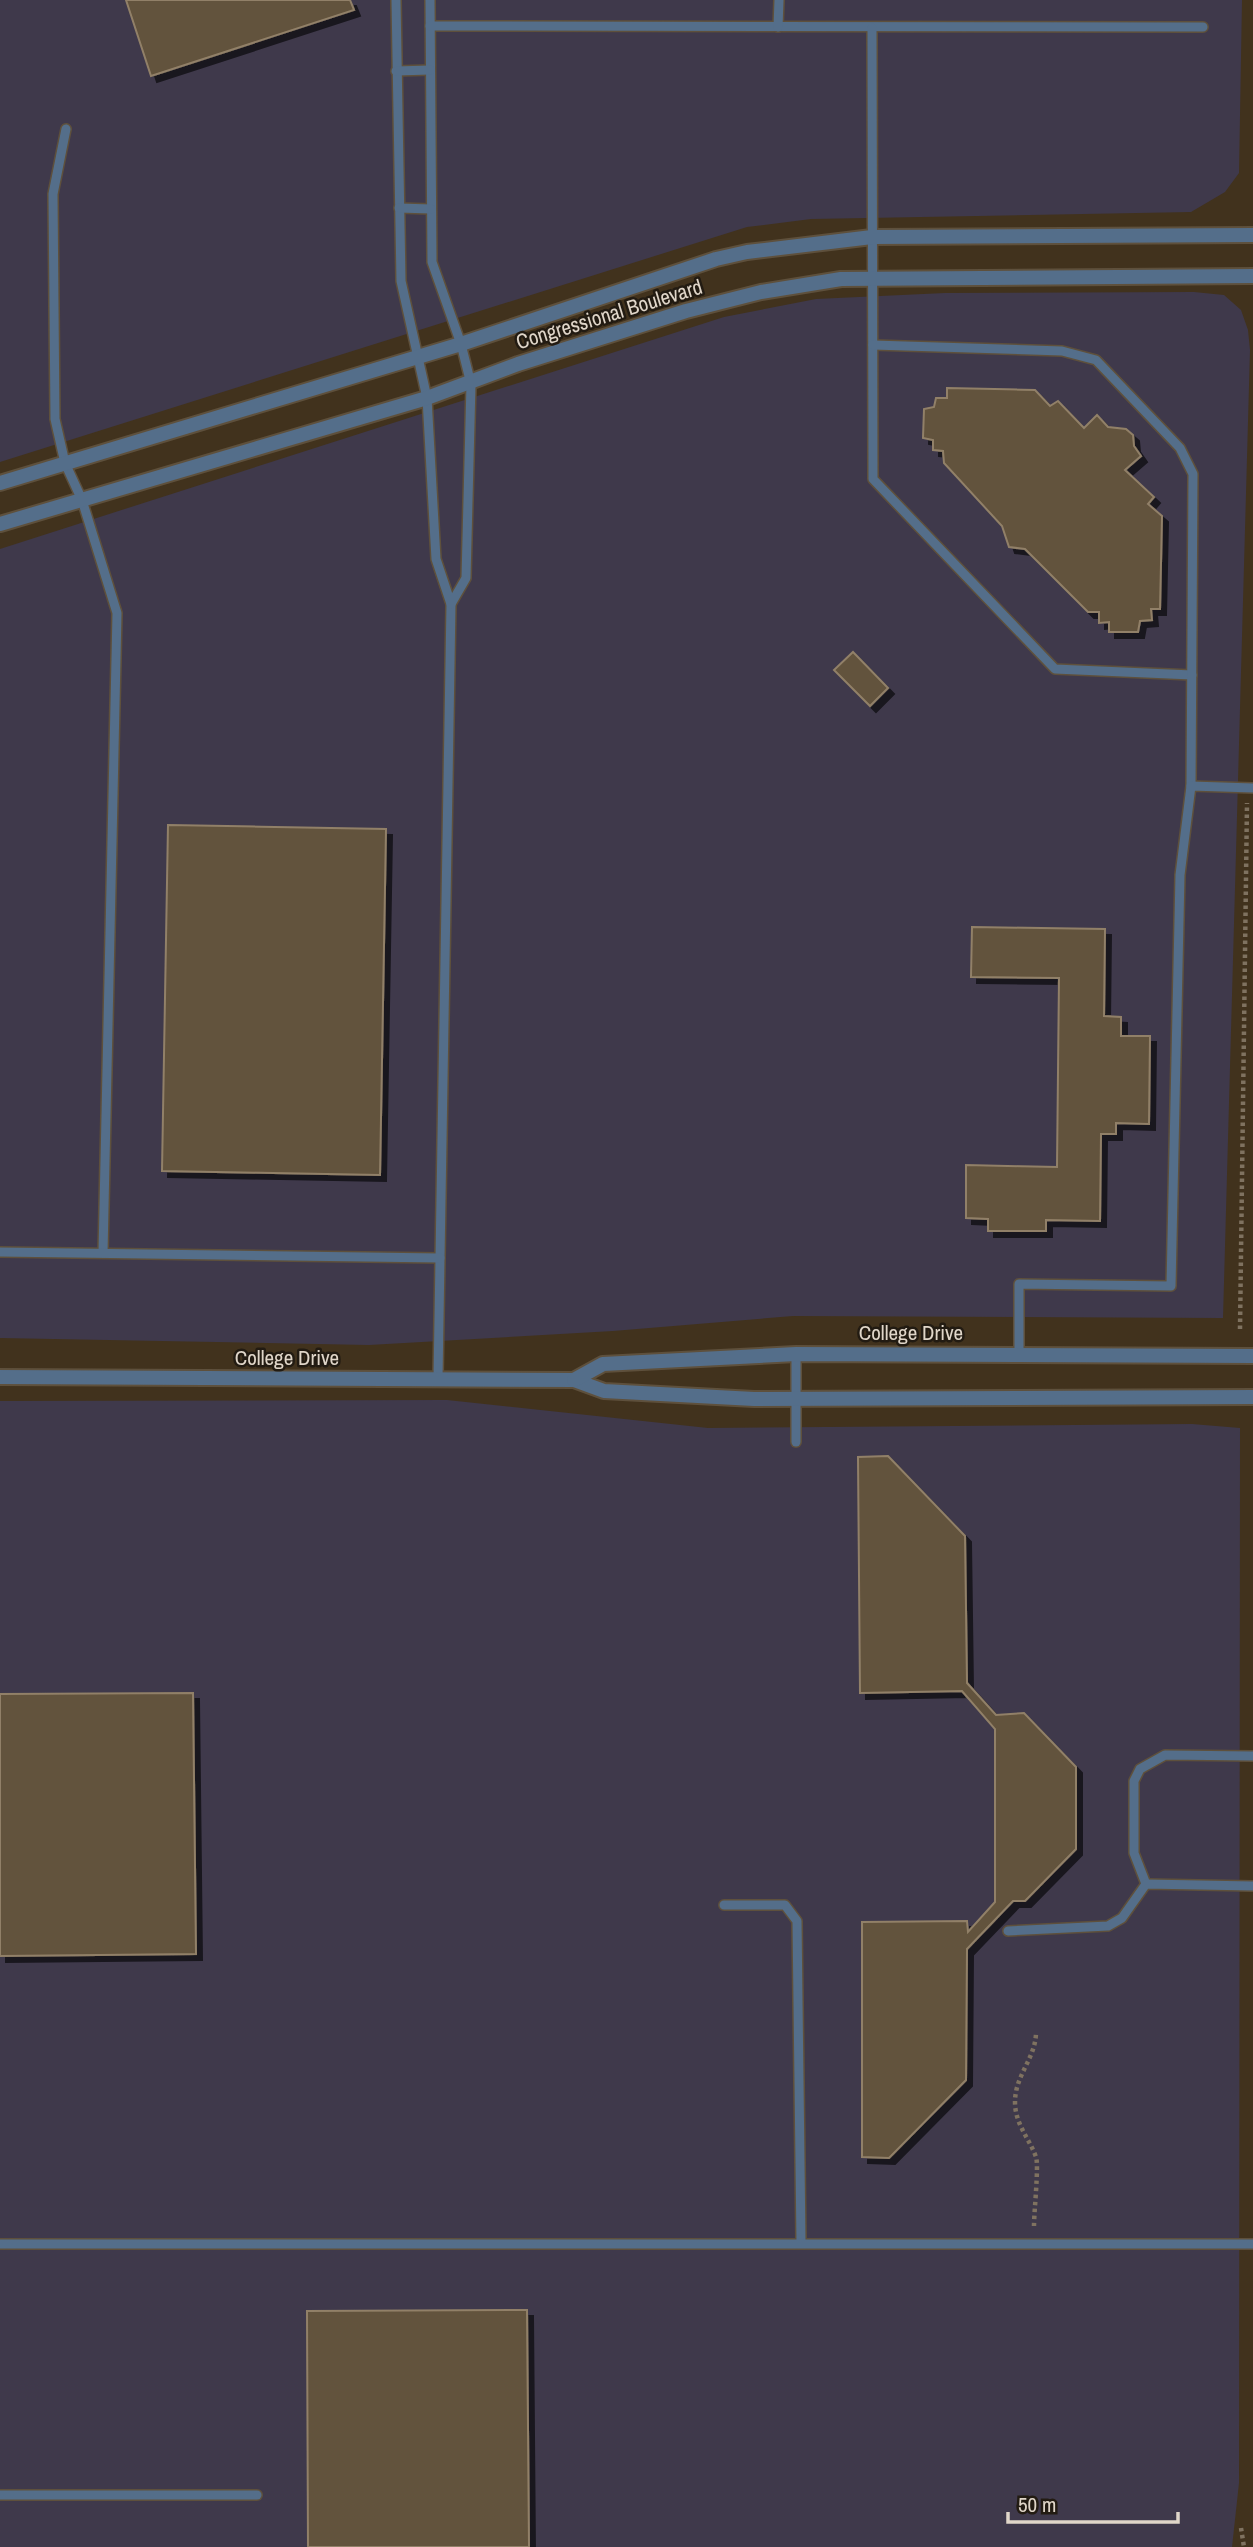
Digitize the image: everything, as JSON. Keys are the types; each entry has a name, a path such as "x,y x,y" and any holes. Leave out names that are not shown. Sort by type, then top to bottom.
{"street":[{"name":"Congressional Boulevard","path":"0,483 461,344 716,259 759,250 872,237 1253,235"},
{"name":"Congressional Boulevard","path":"0,524 427,398 471,384 518,364 725,301 801,285 872,279 1253,276"},
{"name":"College Drive","path":"574,1380 603,1364 796,1354 1253,1356"},
{"name":"College Drive","path":"0,1377 574,1380 604,1391 795,1398 1253,1397"}],"lane":[{"path":"396,0 401,281 427,398 436,559 451,604 438,1378"},
{"path":"430,0 432,262 461,344 471,384 466,578 451,604"},
{"path":"778,27 779,0"},
{"path":"430,26 1203,27"},
{"path":"872,28 873,480 1055,668 1192,676"},
{"path":"396,71 430,70"},
{"path":"66,128 52,194 55,419 65,463 82,500 117,613 103,1253"},
{"path":"399,208 431,209"},
{"path":"873,345 1062,351 1096,359 1180,448 1193,474 1191,786 1180,875 1171,1286 1019,1284 1019,1353"},
{"path":"1191,786 1250,788"},
{"path":"0,1252 440,1258"},
{"path":"796,1354 796,1441"},
{"path":"1146,1884 1134,1853 1134,1781 1140,1769 1165,1755 1253,1756"},
{"path":"1146,1884 1253,1886"},
{"path":"1008,1931 1108,1926 1122,1918 1146,1884"},
{"path":"724,1905 785,1905 797,1921 801,2242"},
{"path":"0,2244 1253,2244"},
{"path":"0,2495 257,2495"}],"path":[{"path":"1240,1329 1250,788"},
{"path":"1034,2226 1037,2159 1020,2128 1015,2103 1020,2071 1036,2047 1036,2032"},
{"path":"1241,2528 1244,2547"}],"shaded area":[{"path":"0,0 1242,0 1239,173 1225,192 1191,212 811,219 747,227 0,462"},
{"path":"1194,292 1224,295 1241,310 1248,330 1250,350 1223,1318 793,1316 613,1331 369,1345 0,1338 0,549 724,317 816,299 945,293"},
{"path":"447,1400 708,1428 1192,1424 1240,1428 1239,2483 1232,2547 0,2547 0,1401"}],"building":[{"path":"126,0 350,0 354,10 151,76"},
{"path":"947,388 1035,390 1050,406 1058,401 1084,428 1097,415 1108,427 1126,429 1133,435 1134,446 1141,456 1125,470 1154,497 1148,504 1162,516 1160,609 1151,609 1152,620 1140,621 1138,632 1109,632 1109,622 1099,623 1099,612 1088,612 1025,549 1009,547 1002,526 944,463 943,451 933,450 933,440 923,438 924,409 934,407 936,398 947,398"},
{"path":"853,652 888,688 870,706 834,670"},
{"path":"168,825 386,829 380,1175 162,1171"},
{"path":"972,927 1105,929 1104,1016 1121,1017 1121,1036 1150,1036 1149,1124 1116,1123 1116,1134 1101,1134 1100,1221 1046,1220 1046,1231 988,1231 988,1219 966,1218 966,1165 1057,1167 1059,978 971,977"},
{"path":"888,1456 965,1536 967,1683 996,1715 1024,1713 1076,1767 1076,1849 1025,1901 1013,1901 967,1949 966,2080 889,2158 862,2157 862,1922 967,1921 968,1932 995,1902 995,1729 962,1691 860,1693 858,1457"},
{"path":"193,1693 196,1954 0,1956 0,1694"},
{"path":"527,2310 529,2547 308,2547 307,2311"}]}
